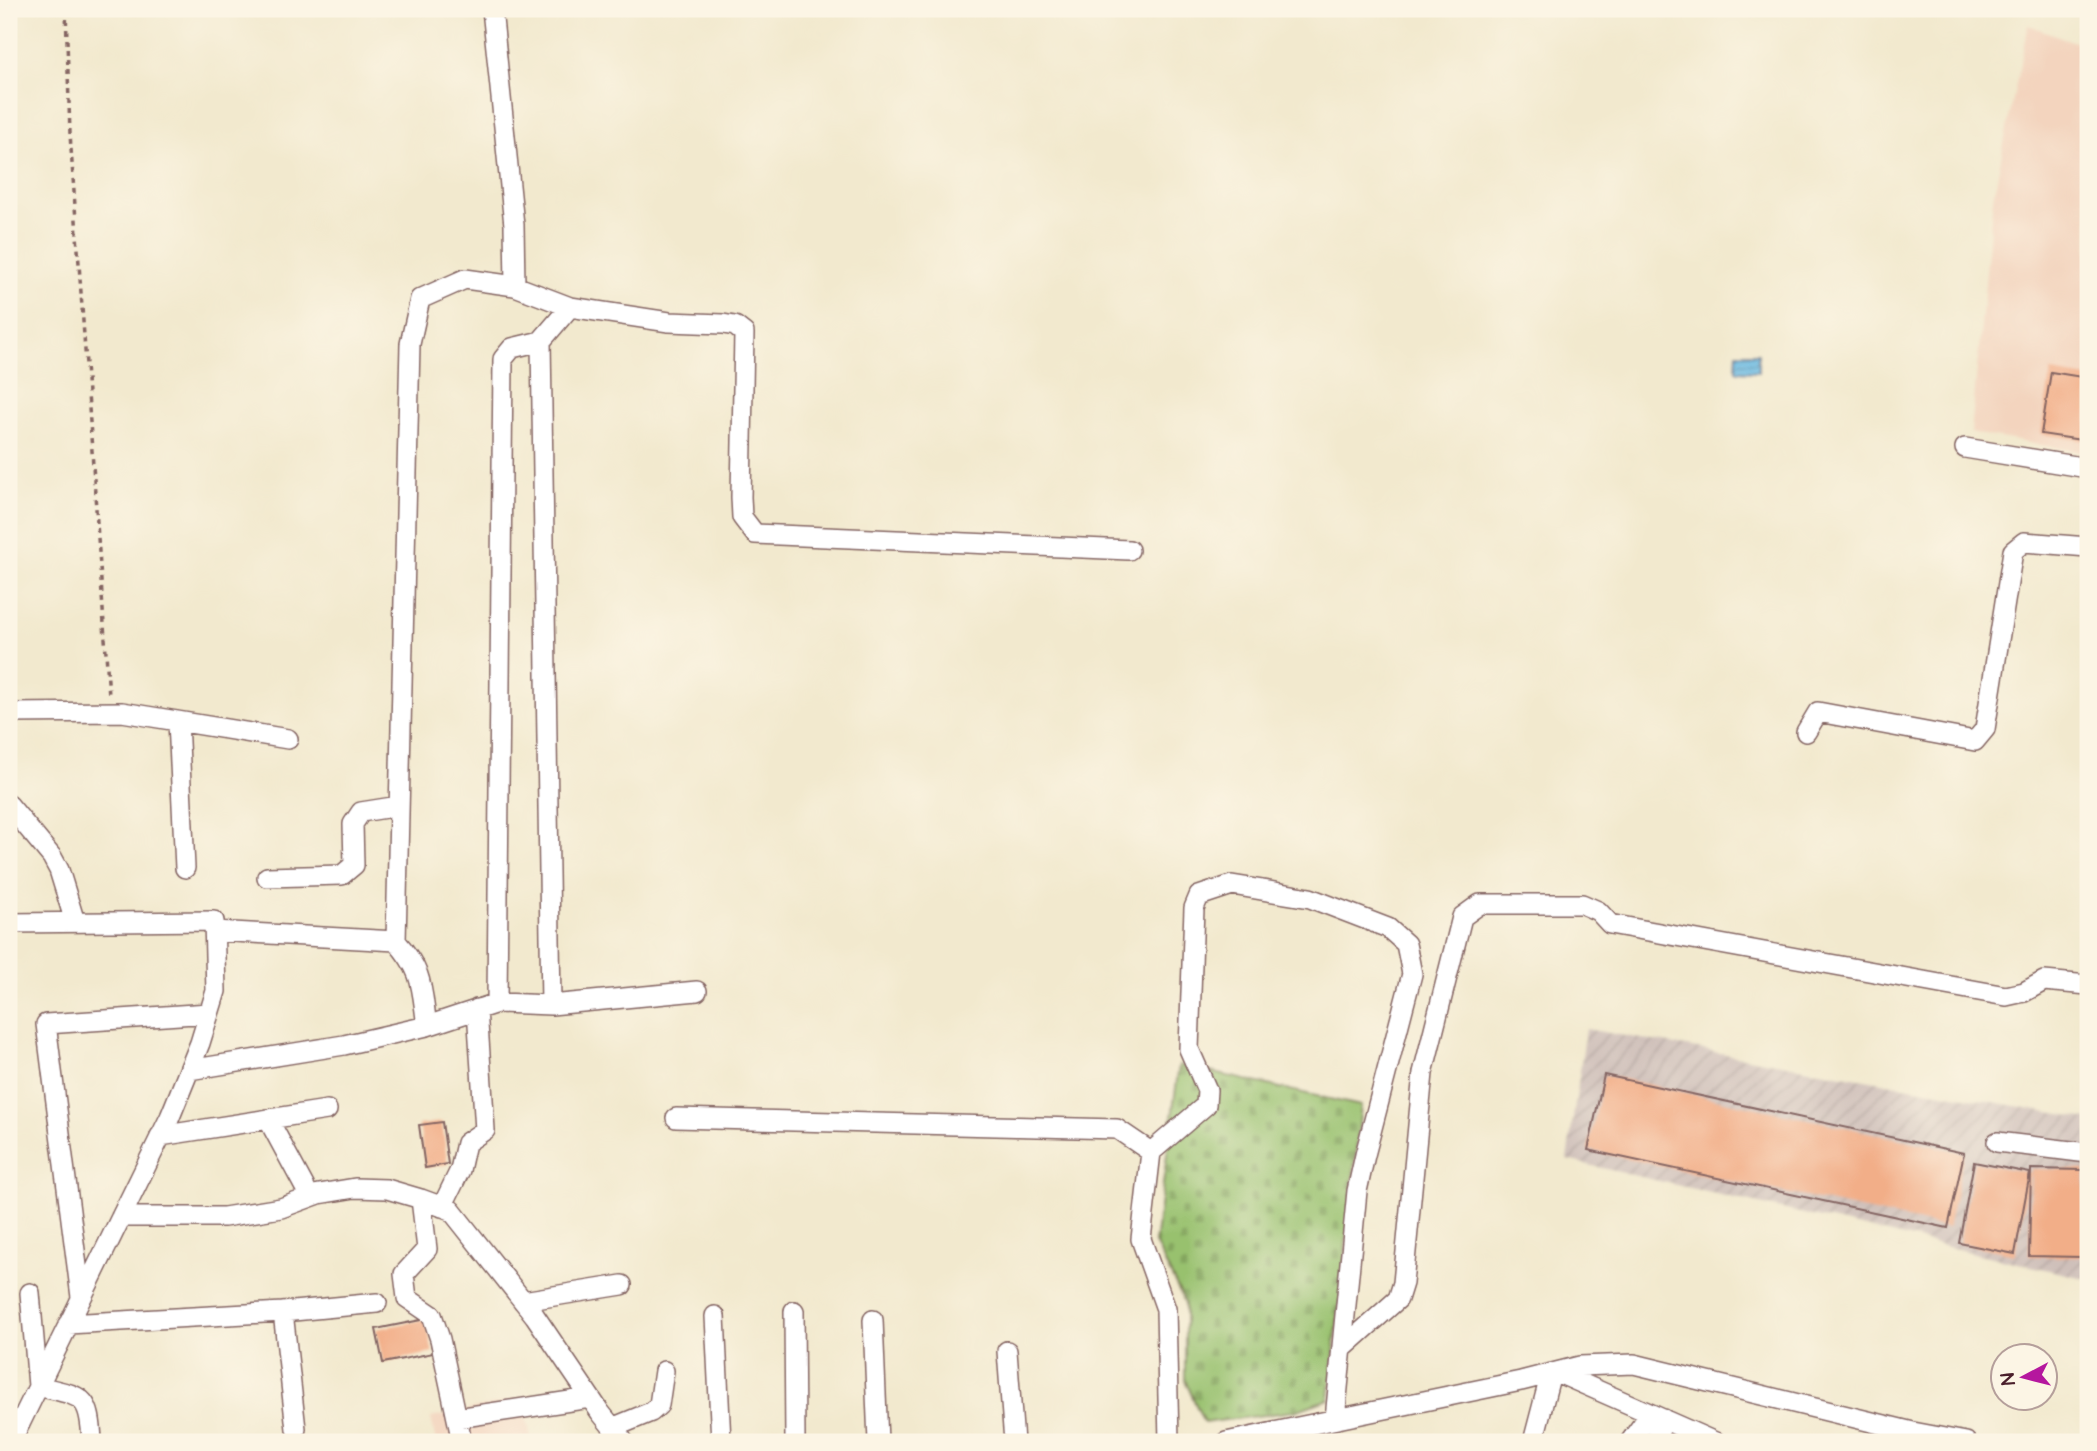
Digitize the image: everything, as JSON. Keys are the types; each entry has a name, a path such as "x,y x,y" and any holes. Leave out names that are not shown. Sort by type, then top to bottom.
{"street":[{"path":"492,9 514,225 515,286"},
{"path":"427,1026 419,975 412,960 396,941 411,344 419,299 465,279 515,286 570,307 669,322 735,326 744,333 742,517 755,534 1129,550"},
{"path":"497,1003 503,359 512,348 541,341 570,307"},
{"path":"541,341 551,1005"},
{"path":"1965,448 2088,468"},
{"path":"1806,732 1818,712 1975,741 1985,729 2013,551 2024,542 2088,547"},
{"path":"9,713 110,712 288,739"},
{"path":"178,722 185,868"},
{"path":"9,805 52,857 59,870 75,922"},
{"path":"267,877 342,875 354,865 353,824 361,812 399,806"},
{"path":"1169,1442 1166,1309 1141,1239 1151,1152 1206,1105 1207,1090 1189,1049 1194,908 1199,896 1232,885 1310,898 1388,928 1406,944 1412,974 1357,1191 1335,1419"},
{"path":"1342,1349 1398,1299 1403,1283 1423,1073 1462,917 1480,904 1582,904 1598,911 1610,923 2006,996 2024,992 2044,981 2088,985"},
{"path":"9,923 214,921 216,991 189,1070 160,1136 38,1386 15,1439"},
{"path":"215,931 396,941"},
{"path":"189,1070 344,1045 427,1026 497,1003 551,1005 697,991"},
{"path":"442,1207 460,1170 466,1143 485,1130 477,1009"},
{"path":"81,1297 46,1024 209,1013"},
{"path":"160,1136 327,1110"},
{"path":"676,1118 1117,1129 1151,1152"},
{"path":"268,1119 310,1197"},
{"path":"1997,1142 2088,1153"},
{"path":"121,1217 224,1217 281,1208 319,1194 355,1188 387,1189 451,1210 523,1301 618,1435 659,1405 664,1371"},
{"path":"421,1199 427,1249 404,1274 407,1298 432,1315 440,1339 461,1442"},
{"path":"523,1301 622,1285"},
{"path":"30,1293 38,1386"},
{"path":"68,1325 283,1312 377,1303"},
{"path":"794,1311 795,1442"},
{"path":"283,1312 296,1429"},
{"path":"715,1316 721,1442"},
{"path":"873,1320 878,1442"},
{"path":"1007,1351 1014,1442"},
{"path":"1226,1442 1580,1366 1634,1364 1913,1432 1966,1442"},
{"path":"1554,1372 1715,1442"},
{"path":"1533,1442 1554,1372"},
{"path":"38,1386 77,1395 86,1403 91,1415 92,1442"},
{"path":"457,1418 590,1398"},
{"path":"1630,1442 1657,1417"},
{"path":"1655,1442 1657,1417"}],"path":[{"path":"66,9 70,134 110,712"}],"shaded area":[{"path":"2028,25 2088,47 2088,453 1971,433 1993,198"},
{"path":"1586,1029 2088,1119 2088,1279 1567,1160"},
{"path":"522,1398 532,1442 436,1442 431,1418"}],"green space":[{"path":"1179,1065 1361,1106 1329,1399 1295,1411 1204,1423 1185,1380 1185,1303 1155,1243"}],"water":[{"path":"1737,353 1758,353 1758,372 1736,371"}],"building":[{"path":"2051,372 2088,378 2088,441 2041,434"},
{"path":"1604,1075 1964,1153 1948,1228 1588,1150"},
{"path":"442,1122 448,1164 425,1168 419,1125"},
{"path":"1974,1162 2030,1173 2015,1254 1959,1243"},
{"path":"2031,1169 2085,1170 2083,1257 2029,1256"},
{"path":"426,1319 433,1353 383,1363 376,1329"}]}
